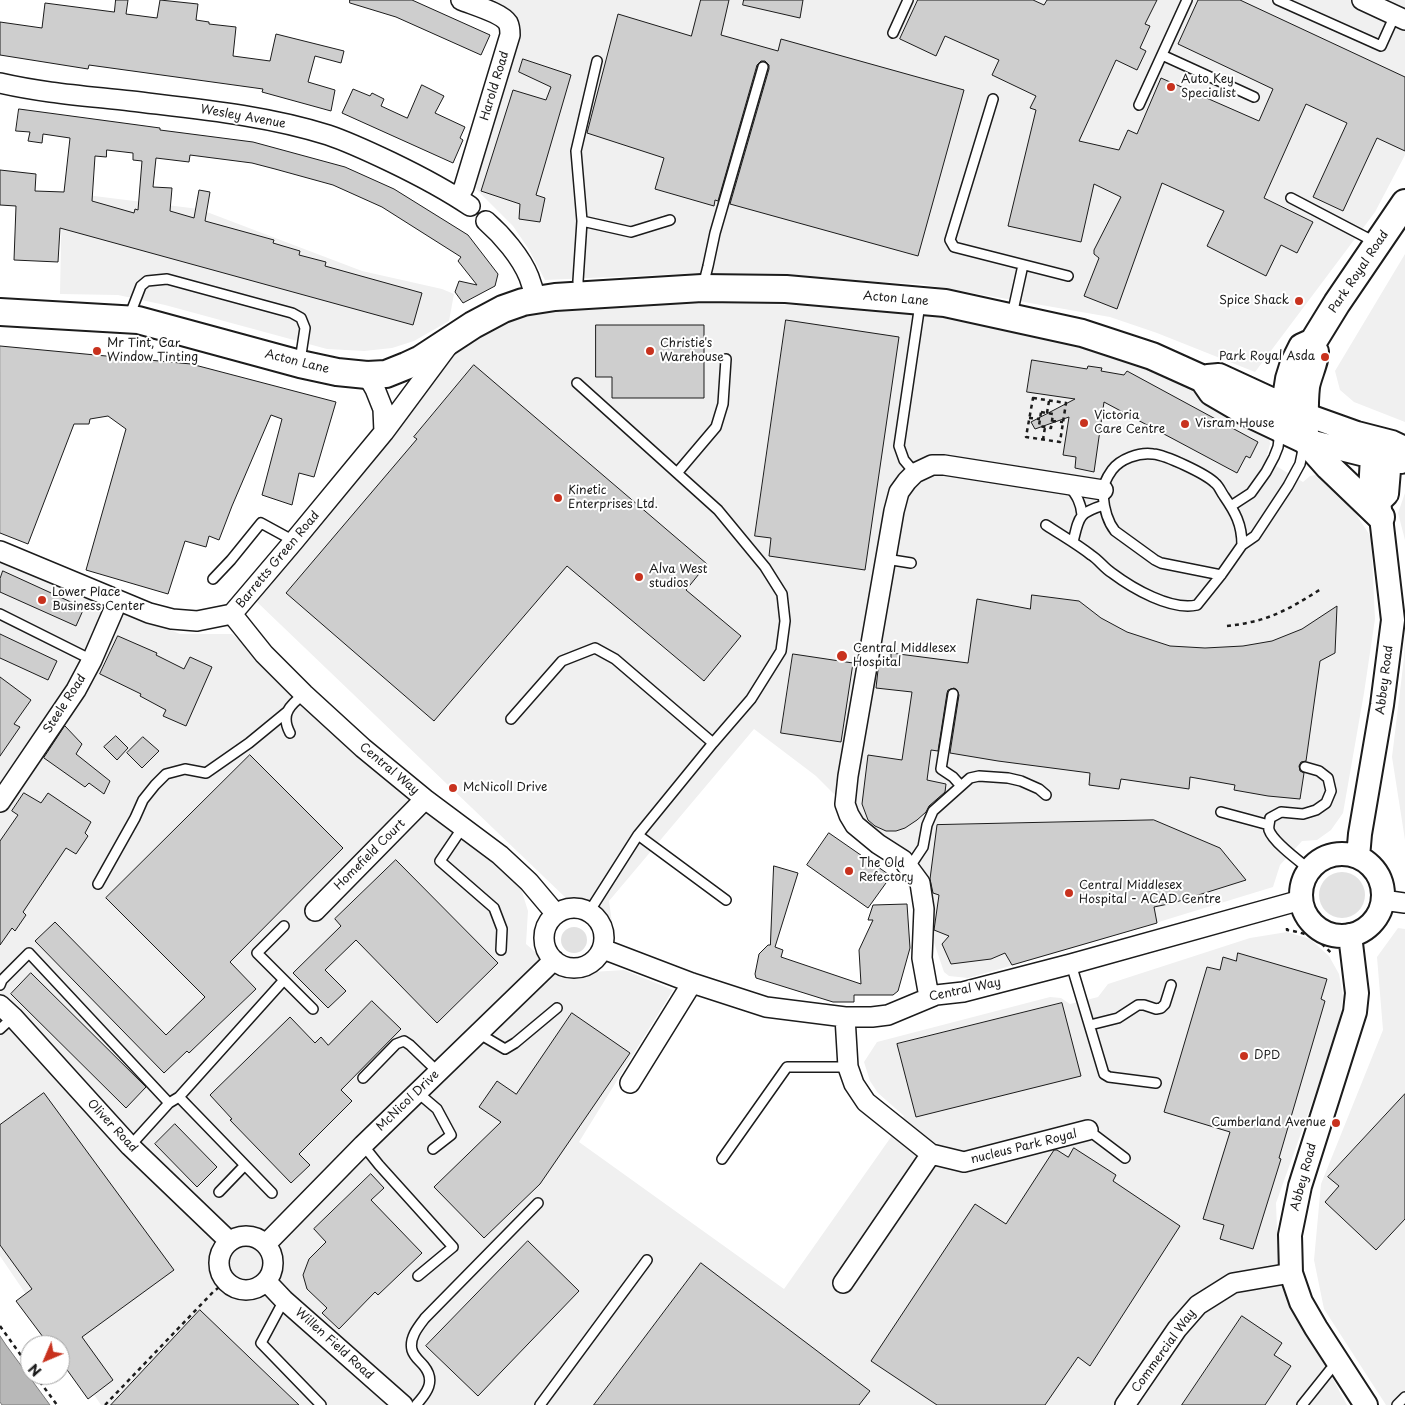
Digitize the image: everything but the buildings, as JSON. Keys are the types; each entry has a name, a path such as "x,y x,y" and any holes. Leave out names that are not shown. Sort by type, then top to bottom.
{"main road":[{"name":"Park Royal Road","path":"1294,423 1289,379 1302,347 1313,342 1337,303 1405,203"},
{"name":"Acton Lane","path":"0,312 138,320 300,364 337,372 367,375 386,374 406,366 503,308 523,302 555,297 702,288 786,289 945,303 1082,333 1152,356 1203,379 1212,392 1253,416 1294,423"},
{"path":"1294,423 1324,462 1380,509"}],"street":[{"name":"Harold Road","path":"461,0 502,17 510,29 510,35 464,188 464,202"},
{"path":"1362,0 1400,18"},
{"name":"Wesley Avenue","path":"0,82 46,91 198,110 284,124 329,136 372,153 464,202"},
{"path":"486,221 512,248 529,276 536,300"},
{"name":"Barretts Green Road","path":"0,551 149,613 172,619 197,621 232,614 384,432 453,338"},
{"path":"367,375 375,389 382,409 384,432"},
{"path":"1294,423 1389,451"},
{"name":"Abbey Road","path":"1358,857 1360,834 1382,705 1393,620 1380,509 1370,493 1389,451"},
{"path":"929,997 922,958 924,909 920,883 903,860 878,844 855,825 848,815 845,804 848,776 894,511 899,492 915,473 932,465 944,465 1067,484 1103,497"},
{"name":"Steele Road","path":"0,802 76,690 92,660 118,600"},
{"name":"Central Way","path":"232,614 264,654 304,694 363,748 425,799 500,855 528,882 556,914"},
{"name":"Homefield Court","path":"315,911 425,799"},
{"path":"1347,854 1358,857 1366,862 1373,868 1380,880 1383,900 1380,910 1372,923 1360,932 1350,935 1335,935 1326,933 1318,928 1307,916 1301,900 1303,882 1309,870 1315,863 1330,856 1347,854"},
{"name":"Central Way","path":"603,949 692,983 766,1007 845,1017 888,1015 936,995 963,992 1072,964 1301,900"},
{"path":"1383,900 1405,903"},
{"path":"570,908 582,909 597,918 604,937 603,949 595,960 580,968 565,967 554,960 546,948 544,936 546,926 556,914 570,908"},
{"name":"Abbey Road","path":"1350,935 1357,993 1356,1012 1300,1186 1290,1235 1291,1273 1302,1302 1316,1328 1366,1405"},
{"name":"McNicol Drive","path":"266,1244 417,1092 554,960"},
{"path":"630,1084 692,983"},
{"name":"Oliver Road","path":"3,1012 130,1146 229,1241"},
{"name":"nucleus Park Royal","path":"845,1017 848,1067 854,1084 866,1102 931,1154 964,1162 1088,1130"},
{"path":"842,1282 931,1154"},
{"path":"244,1235 260,1239 266,1244 273,1259 273,1267 271,1274 260,1287 242,1290 233,1288 226,1282 218,1266 222,1248 229,1241 244,1235"},
{"name":"Commercial Way","path":"1125,1405 1177,1329 1198,1305 1233,1283 1291,1273"},
{"name":"Willen Field Road","path":"266,1281 284,1300 403,1405"}],"lane":[{"path":"893,33 908,0"},
{"path":"1139,105 1187,0"},
{"path":"1278,0 1381,46 1400,18"},
{"path":"1162,55 1254,97"},
{"path":"579,296 578,282 582,221 576,151 597,61"},
{"path":"702,288 715,233 764,67"},
{"path":"993,98 950,240 954,247 1068,276"},
{"path":"1291,198 1378,243"},
{"path":"582,221 632,232 670,220"},
{"path":"1012,318 1023,264"},
{"path":"128,319 141,286 147,281 167,279 292,313 301,318 305,328 300,364"},
{"path":"915,473 904,460 898,446 920,301"},
{"path":"677,473 716,427 723,404 726,359"},
{"path":"577,383 718,510 765,567 782,594 785,621 781,651 751,699 712,743 638,835 589,912"},
{"path":"1231,506 1251,493 1266,472 1278,447 1294,423"},
{"path":"1046,525 1092,555 1110,572 1151,597 1177,604 1196,605 1221,575 1242,545 1255,536 1300,464 1303,454 1294,423"},
{"path":"1221,575 1172,566 1154,560 1111,526 1103,497 1108,476 1115,466 1125,459 1153,454 1202,474 1216,483 1231,506 1242,532 1242,545"},
{"path":"1067,484 1077,496 1082,515"},
{"path":"1073,542 1078,521 1082,515 1103,497"},
{"path":"213,578 232,560 260,523 294,542"},
{"path":"886,559 911,563"},
{"path":"0,614 92,660"},
{"path":"510,719 562,661 595,648 615,659 712,743"},
{"path":"290,732 286,724 288,711 291,704 304,694"},
{"path":"954,694 941,769 953,777 961,786"},
{"path":"98,884 143,800 166,774 185,769 206,773 249,743 288,711"},
{"path":"1305,767 1319,771 1328,778 1331,791 1326,803 1316,810 1303,814 1281,812 1270,818 1269,825 1273,836 1293,857 1309,870"},
{"path":"909,868 923,847 926,824 933,811 970,778 976,776 1008,778 1021,781 1046,795"},
{"path":"1221,812 1269,825"},
{"path":"463,827 440,861 494,908 502,928 502,950"},
{"path":"638,835 726,900"},
{"path":"284,926 257,953 313,1009"},
{"path":"0,984 29,953 169,1102"},
{"path":"1072,964 1104,1074 1110,1077 1156,1083"},
{"path":"130,1146 169,1102 179,1097 284,980"},
{"path":"1090,1025 1118,1018 1138,1005 1156,1009 1161,1008 1165,1004 1171,985"},
{"path":"478,1033 505,1049 557,1008"},
{"path":"363,1078 396,1044 404,1041 438,1072"},
{"path":"722,1159 787,1067 848,1067"},
{"path":"417,1092 437,1110 451,1135 433,1149"},
{"path":"179,1097 272,1193"},
{"path":"1088,1130 1125,1158"},
{"path":"363,1146 453,1247 418,1276"},
{"path":"219,1192 245,1165"},
{"path":"416,1405 428,1390 430,1378 412,1351 415,1330 538,1203"},
{"path":"540,1405 647,1260"},
{"path":"284,1300 261,1343 321,1405"},
{"path":"1302,1405 1338,1362"},
{"path":"1397,1405 1405,1397"}],"path":[{"path":"1032,398 1049,400 1066,403 1060,442 1026,437 1032,398"},
{"path":"1047,413 1049,400"},
{"path":"1041,412 1047,413 1054,414 1051,428 1039,426 1041,412"},
{"path":"1029,418 1040,419"},
{"path":"1052,421 1063,422"},
{"path":"1043,440 1045,427"},
{"path":"1228,626 1274,615 1321,589"},
{"path":"1287,928 1287,930 1311,935 1335,958"},
{"path":"105,1405 214,1291 226,1282"},
{"path":"0,1326 20,1354"},
{"path":"42,1385 57,1405"}],"shaded area":[{"path":"494,0 1405,0 1405,155 1375,212 1255,372 1157,333 1110,317 921,284 699,273 545,280 528,248 513,226 473,186 519,40 504,6"},
{"path":"62,192 199,209 362,271 442,289 454,294 449,321 414,341 392,348 364,351 327,349 165,305 118,295 60,294"},
{"path":"1405,254 1405,422 1354,402 1340,390 1335,371"},
{"name":"Central Middlesex Hospital","path":"541,300 704,302 917,309 1094,347 1195,382 1269,436 1270,444 1266,460 1303,482 1310,476 1321,474 1340,490 1371,537 1375,619 1343,813 1331,830 1317,840 1302,841 1280,865 1273,887 968,978 949,976 944,972 928,925 922,866 864,824 816,776 754,729 609,901 615,945 257,602 459,349"},
{"path":"1405,493 1405,540 1398,513"},
{"path":"0,558 180,634 232,634 518,879 528,911 526,944 561,974 624,970 673,990 579,1142 784,1289 904,1116 878,1093 870,1081 864,1062 877,1042 1050,997 1061,998 1070,1004 1098,997 1108,984 1250,938 1287,932 1310,939 1329,956 1339,974 1343,996 1340,1018 1324,1069 1276,1203 1279,1279 1347,1405 101,1405 70,1359 70,1335 54,1335 0,1256"},
{"path":"1405,632 1405,840 1392,757 1404,658"},
{"path":"1338,872 1346,872 1355,876 1361,882 1365,895 1361,908 1355,914 1346,918 1338,918 1329,914 1323,908 1319,899 1319,891 1323,882 1329,876"},
{"path":"574,927 583,931 587,940 583,949 574,953 565,949 561,940 565,931"},
{"path":"1398,928 1405,929 1405,1405 1386,1405 1324,1309 1314,1260 1321,1184 1383,1030 1377,957"},
{"path":"0,1336 20,1364 20,1385 35,1385 50,1405 2,1405 0,1402"}],"place":[{"name":"Auto Key Specialist","path":"1171,87"},
{"name":"Spice Shack","path":"1299,301"},
{"name":"Mr Tint, Car Window Tinting","path":"97,351"},
{"name":"Christie's Warehouse","path":"650,351"},
{"name":"Park Royal Asda","path":"1325,357"},
{"name":"Victoria Care Centre","path":"1084,423"},
{"name":"Visram House","path":"1185,424"},
{"name":"Kinetic Enterprises Ltd.","path":"558,498"},
{"name":"Alva West studios","path":"639,577"},
{"name":"Lower Place Business Center","path":"42,600"},
{"name":"Central Middlesex Hospital","path":"842,656"},
{"name":"McNicoll Drive","path":"453,788"},
{"name":"The Old Refectory","path":"849,871"},
{"name":"Central Middlesex Hospital - ACAD Centre","path":"1069,893"},
{"name":"DPD","path":"1244,1056"},
{"name":"Cumberland Avenue","path":"1336,1123"}]}
